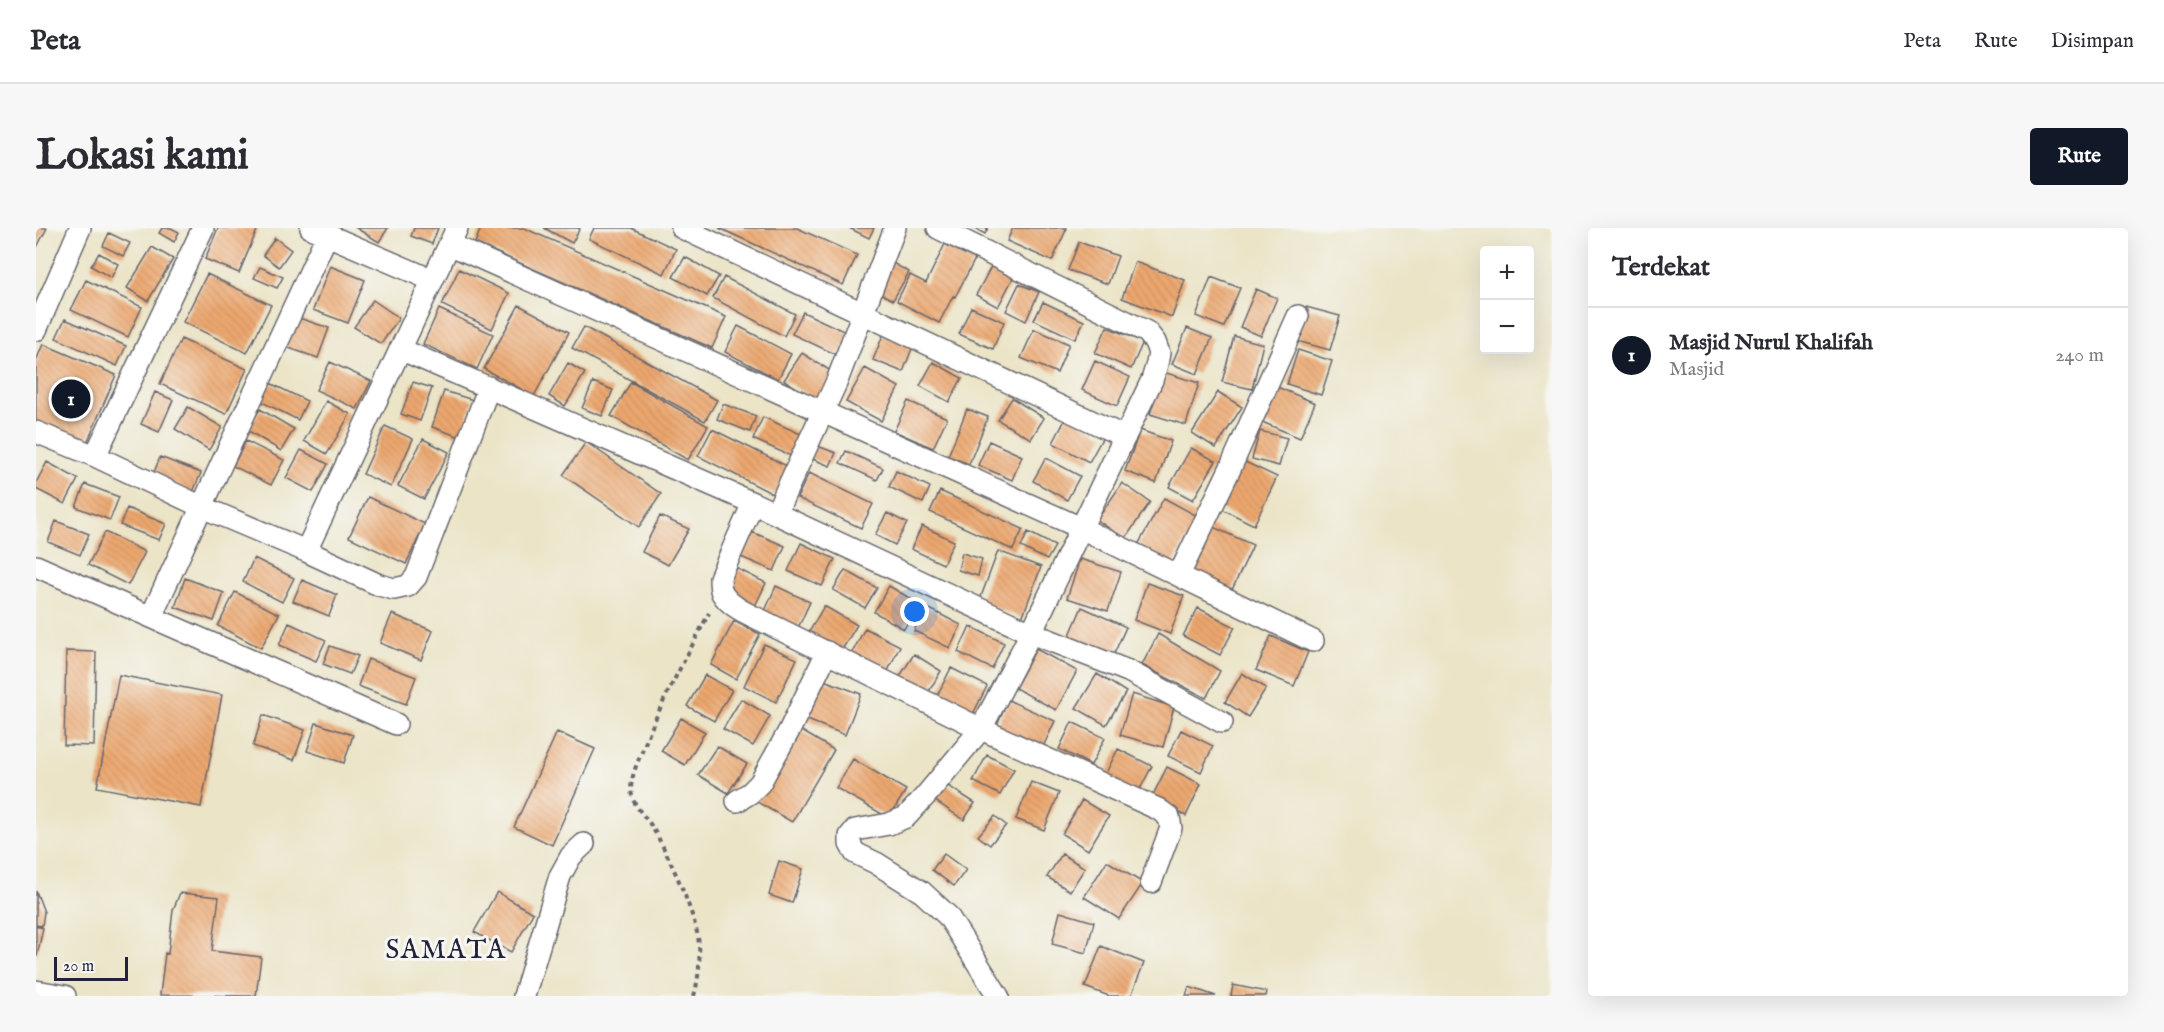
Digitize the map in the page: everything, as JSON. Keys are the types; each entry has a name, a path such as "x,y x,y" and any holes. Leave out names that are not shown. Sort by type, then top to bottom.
{"street":[{"path":"36,330 40,308 80,228"},
{"path":"95,456 203,228"},
{"path":"682,228 1125,437"},
{"path":"776,513 837,381 895,228"},
{"path":"938,228 1147,332 1155,342 1159,353 1157,364 1125,437 1031,633 981,729 906,817 889,824 855,830 850,836 850,844 855,853 876,863 922,892 948,916 998,996"},
{"path":"151,617 202,507 319,232 432,280"},
{"path":"306,551 453,236 822,413 1081,528 1312,641"},
{"path":"1179,575 1230,469 1298,316"},
{"path":"400,349 776,513 1031,633 1128,671 1222,722"},
{"path":"36,432 95,456 202,507 379,585 394,589 408,586 416,577 489,387"},
{"path":"753,503 720,578 721,591 737,607 981,729 1150,805 1169,817 1171,828 1151,882"},
{"path":"36,566 396,724"},
{"path":"737,801 760,783 790,729 827,652"},
{"path":"524,996 560,876 571,856 584,844"},
{"path":"39,993 65,996"}],"path":[{"path":"694,996 699,963 698,937 677,879 652,827 638,810 631,787 633,774 654,721 721,591"}],"building":[{"path":"36,228 47,228 36,249"},
{"path":"162,228 171,228 179,232 174,242 159,233"},
{"path":"218,228 258,228 239,273 205,259"},
{"path":"356,228 388,228 379,242"},
{"path":"414,228 438,228 432,244 411,236"},
{"path":"481,228 524,228 726,317 712,348 475,243"},
{"path":"544,228 580,228 572,243"},
{"path":"594,228 631,228 676,249 664,274 589,239"},
{"path":"719,228 797,228 857,255 843,285"},
{"path":"849,228 874,228 869,238"},
{"path":"974,228 988,228 985,234"},
{"path":"1013,228 1067,228 1052,261 1007,241"},
{"path":"109,233 130,243 123,256 103,246"},
{"path":"275,238 291,250 279,267 263,255"},
{"path":"1079,242 1118,256 1108,284 1068,270"},
{"path":"945,244 975,259 939,323 897,301 910,275 926,283"},
{"path":"152,247 173,259 148,301 127,288"},
{"path":"99,253 118,264 111,278 91,266"},
{"path":"685,257 719,276 707,296 673,277"},
{"path":"889,261 909,272 893,300 874,290"},
{"path":"1135,262 1185,280 1172,317 1122,298"},
{"path":"993,263 1015,274 998,307 976,295"},
{"path":"330,266 365,280 348,323 313,310"},
{"path":"260,267 283,277 277,288 254,278"},
{"path":"459,269 509,293 492,329 442,305"},
{"path":"207,274 271,305 247,353 183,322"},
{"path":"724,277 795,314 784,336 713,298"},
{"path":"1211,277 1240,288 1224,327 1196,316"},
{"path":"86,280 142,307 128,337 71,310"},
{"path":"1019,284 1039,292 1026,321 1006,311"},
{"path":"1256,289 1277,298 1261,336 1240,327"},
{"path":"373,300 399,318 381,344 354,327"},
{"path":"1043,302 1084,321 1075,339 1034,320"},
{"path":"519,305 569,332 534,396 484,369"},
{"path":"971,307 1004,322 993,349 959,334"},
{"path":"1306,307 1340,316 1330,350 1297,341"},
{"path":"439,309 493,334 477,369 423,344"},
{"path":"803,312 850,334 839,356 792,334"},
{"path":"296,317 329,328 318,358 286,347"},
{"path":"65,319 126,346 117,366 56,338"},
{"path":"738,326 791,354 778,379 725,352"},
{"path":"584,327 717,400 705,421 572,348"},
{"path":"1107,327 1143,342 1131,369 1095,353"},
{"path":"1187,328 1212,338 1197,374 1172,364"},
{"path":"1034,329 1069,344 1057,373 1021,358"},
{"path":"883,335 913,346 903,372 873,360"},
{"path":"1234,336 1263,344 1252,389 1222,382"},
{"path":"181,339 247,369 226,414 160,384"},
{"path":"43,344 116,375 86,445 36,424 36,361"},
{"path":"1298,350 1332,361 1321,395 1287,384"},
{"path":"802,353 834,373 816,400 784,380"},
{"path":"1095,361 1130,377 1117,406 1082,390"},
{"path":"330,362 371,381 357,409 316,390"},
{"path":"933,362 962,378 949,402 920,386"},
{"path":"568,363 585,373 565,406 549,396"},
{"path":"865,368 899,387 881,421 846,402"},
{"path":"1163,372 1199,383 1186,425 1150,414"},
{"path":"413,382 432,388 420,421 401,414"},
{"path":"593,382 613,390 602,416 582,408"},
{"path":"631,382 708,426 688,460 611,416"},
{"path":"270,383 307,401 298,420 260,401"},
{"path":"1270,384 1315,403 1300,438 1255,419"},
{"path":"444,391 473,400 460,437 432,427"},
{"path":"155,392 173,400 159,432 141,424"},
{"path":"1218,392 1242,407 1216,448 1192,433"},
{"path":"1012,398 1044,418 1031,439 998,420"},
{"path":"326,401 350,414 327,454 304,441"},
{"path":"908,401 947,418 933,448 894,431"},
{"path":"723,404 756,416 750,432 717,419"},
{"path":"188,407 222,427 209,450 175,429"},
{"path":"260,409 294,429 281,451 247,430"},
{"path":"967,409 988,417 969,464 948,456"},
{"path":"1067,416 1104,435 1089,462 1053,443"},
{"path":"763,417 803,435 793,457 753,439"},
{"path":"385,426 413,439 391,487 363,474"},
{"path":"712,429 793,469 779,497 698,456"},
{"path":"1140,430 1171,441 1156,483 1125,471"},
{"path":"1260,431 1287,438 1279,466 1252,459"},
{"path":"423,439 449,452 424,499 398,486"},
{"path":"246,441 284,460 271,485 233,466"},
{"path":"989,441 1022,456 1012,480 978,465"},
{"path":"586,442 661,494 639,527 563,475"},
{"path":"815,445 836,453 830,466 810,458"},
{"path":"1191,448 1216,461 1193,500 1169,487"},
{"path":"301,450 328,464 313,492 286,478"},
{"path":"846,451 883,468 877,480 840,463"},
{"path":"160,457 201,473 193,492 153,475"},
{"path":"1046,458 1080,476 1067,500 1033,481"},
{"path":"1241,460 1277,477 1254,525 1218,507"},
{"path":"47,462 78,479 65,504 36,489 36,483"},
{"path":"896,471 930,487 923,503 889,487"},
{"path":"809,473 873,504 861,528 797,498"},
{"path":"1122,483 1150,502 1125,539 1097,520"},
{"path":"85,484 119,497 110,520 76,507"},
{"path":"940,491 1023,529 1013,550 930,512"},
{"path":"368,497 425,524 406,564 349,537"},
{"path":"1164,498 1199,517 1173,564 1138,545"},
{"path":"127,508 166,524 159,540 120,525"},
{"path":"887,513 907,523 895,545 875,535"},
{"path":"660,516 689,529 668,565 642,552"},
{"path":"56,521 89,534 80,555 48,542"},
{"path":"922,526 954,541 943,564 911,549"},
{"path":"1211,526 1253,545 1231,592 1189,573"},
{"path":"105,532 145,552 128,585 88,565"},
{"path":"752,532 785,546 774,571 741,557"},
{"path":"1028,532 1055,546 1047,560 1021,547"},
{"path":"801,543 835,559 822,586 788,571"},
{"path":"998,551 1041,567 1022,618 979,602"},
{"path":"962,553 982,559 978,576 958,570"},
{"path":"254,558 294,578 282,602 243,582"},
{"path":"1080,559 1121,572 1108,611 1067,598"},
{"path":"736,568 766,583 755,606 724,591"},
{"path":"845,570 877,588 865,608 833,590"},
{"path":"185,578 224,593 214,621 175,607"},
{"path":"302,580 337,595 329,616 293,601"},
{"path":"1147,583 1184,596 1170,634 1134,620"},
{"path":"776,586 810,602 798,628 764,613"},
{"path":"889,586 918,603 904,629 874,612"},
{"path":"235,592 279,614 261,648 218,626"},
{"path":"824,606 857,625 840,653 808,634"},
{"path":"926,607 961,625 950,648 914,631"},
{"path":"1082,607 1126,627 1113,656 1069,637"},
{"path":"1198,608 1235,627 1220,655 1183,636"},
{"path":"392,614 433,631 421,660 380,643"},
{"path":"734,621 760,634 736,679 711,665"},
{"path":"289,623 326,640 316,661 279,645"},
{"path":"970,626 1004,643 992,669 958,652"},
{"path":"865,628 900,646 885,677 849,659"},
{"path":"1158,634 1220,671 1206,698 1142,665"},
{"path":"1271,636 1308,652 1294,686 1256,670"},
{"path":"764,644 797,659 776,702 744,686"},
{"path":"330,646 358,656 350,674 323,664"},
{"path":"1036,649 1077,671 1056,710 1015,688"},
{"path":"66,651 96,652 94,746 64,745"},
{"path":"914,654 941,671 925,698 897,681"},
{"path":"368,659 416,677 406,704 358,686"},
{"path":"951,668 987,686 970,720 934,702"},
{"path":"1242,673 1266,688 1248,717 1225,702"},
{"path":"1097,674 1126,692 1106,725 1076,708"},
{"path":"119,675 222,695 201,807 97,787"},
{"path":"705,675 732,690 714,721 687,706"},
{"path":"821,679 861,694 845,735 805,719"},
{"path":"1132,694 1174,707 1163,747 1120,735"},
{"path":"741,699 770,716 753,746 723,729"},
{"path":"1008,700 1055,721 1042,749 996,728"},
{"path":"263,715 305,730 294,760 253,746"},
{"path":"681,718 705,732 685,765 661,751"},
{"path":"1072,722 1105,738 1091,765 1059,749"},
{"path":"316,723 353,735 344,763 307,751"},
{"path":"800,730 834,750 792,822 757,802"},
{"path":"1181,730 1213,746 1201,772 1168,756"},
{"path":"557,732 595,749 552,845 514,827"},
{"path":"717,746 747,764 728,793 698,775"},
{"path":"1118,749 1152,766 1138,793 1104,777"},
{"path":"987,755 1014,769 1000,795 973,781"},
{"path":"853,759 906,790 889,818 836,788"},
{"path":"1167,767 1201,784 1186,816 1151,799"},
{"path":"1031,782 1059,793 1044,830 1016,819"},
{"path":"945,784 975,803 964,820 934,800"},
{"path":"1082,800 1109,816 1088,850 1062,834"},
{"path":"995,816 1006,825 990,845 978,836"},
{"path":"944,854 966,870 954,886 932,870"},
{"path":"1062,854 1085,868 1070,891 1047,877"},
{"path":"779,861 803,869 792,903 769,895"},
{"path":"1107,861 1143,883 1119,919 1084,897"},
{"path":"36,891 44,912 42,926 36,925"},
{"path":"497,892 533,913 511,952 474,932"},
{"path":"180,893 219,897 212,951 261,957 256,996 160,995 173,910"},
{"path":"1060,912 1094,922 1086,953 1052,944"},
{"path":"36,926 43,928 37,956 36,956"},
{"path":"1101,946 1144,963 1131,996 1109,996 1085,987"},
{"path":"1233,985 1267,992 1266,996 1231,996"},
{"path":"1189,987 1216,996 1186,996"}],"place":[{"name":"Masjid Nurul Khalifah","path":"71,399"}],"district":[{"name":"SAMATA","path":"446,951"}]}
